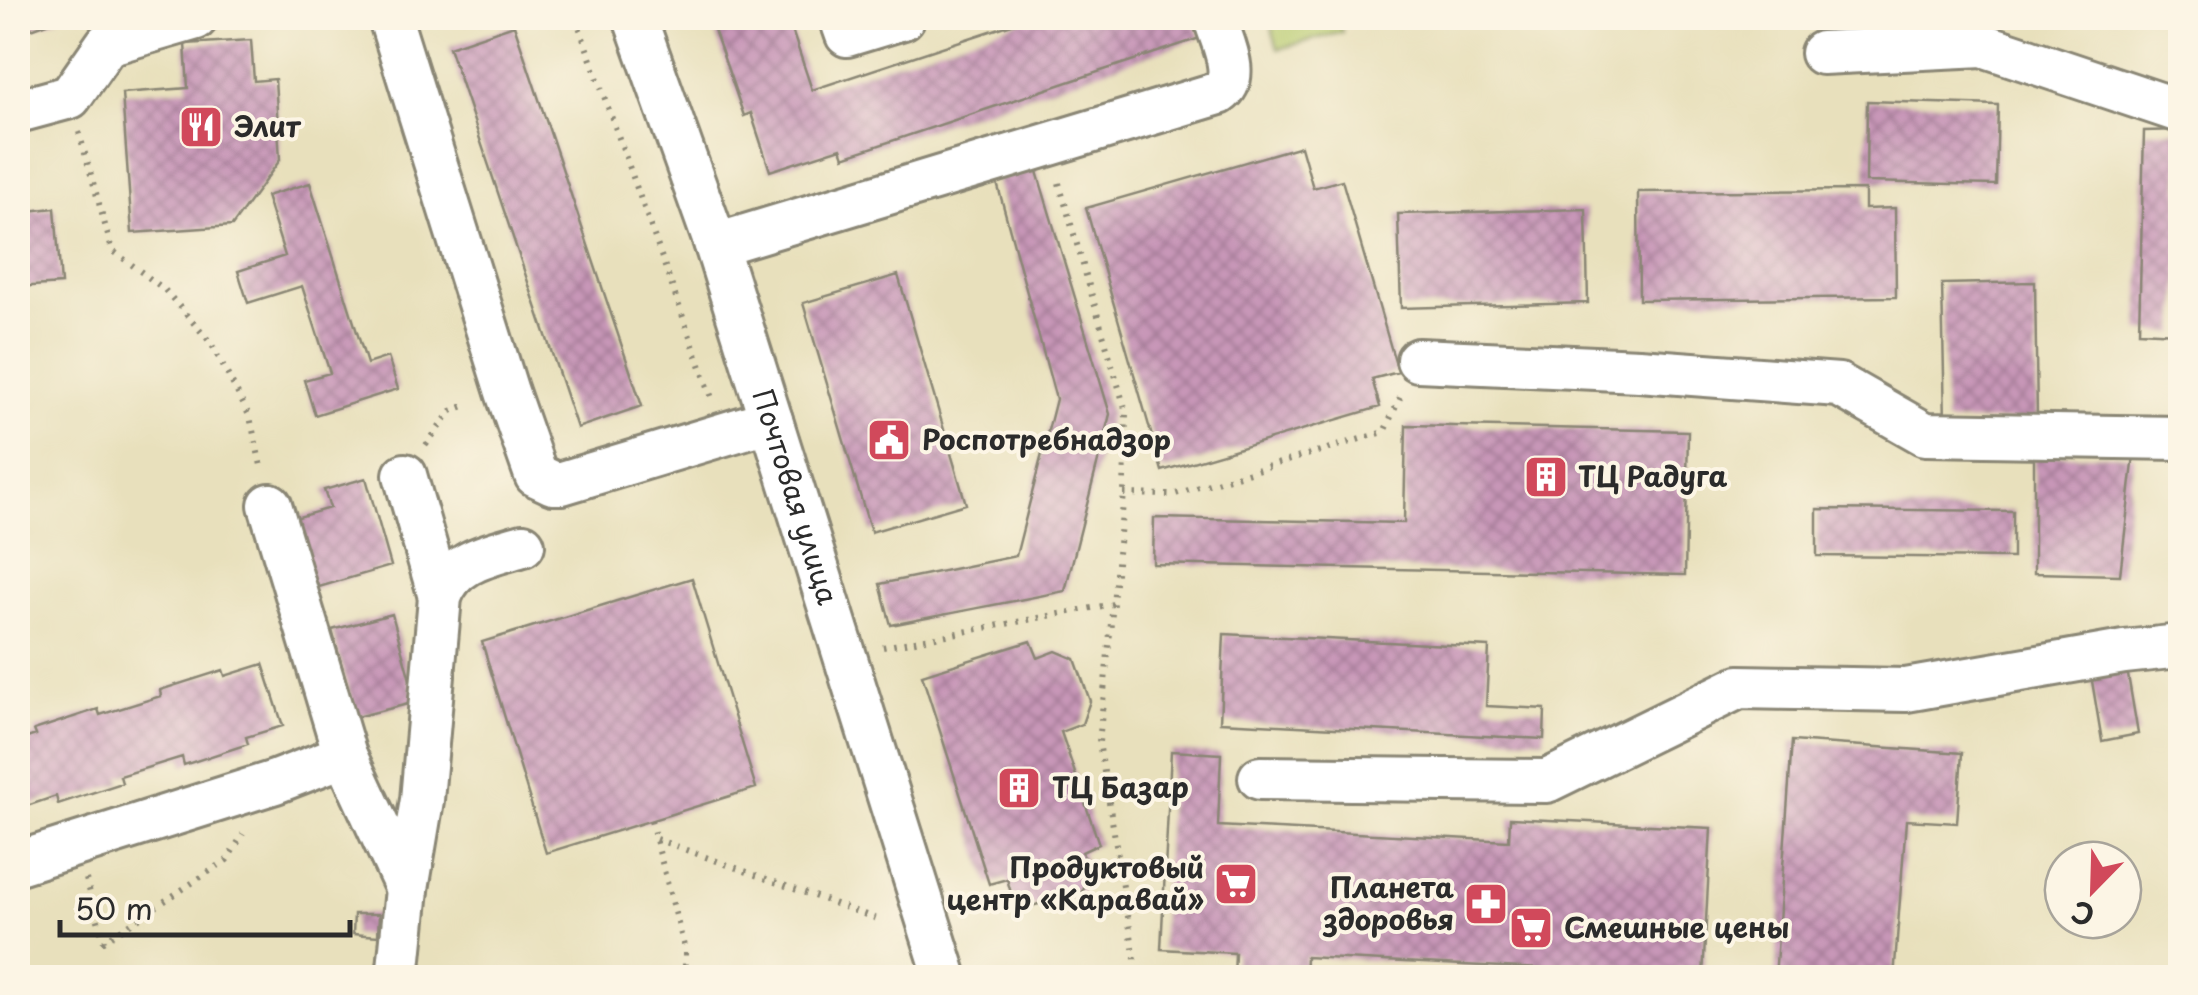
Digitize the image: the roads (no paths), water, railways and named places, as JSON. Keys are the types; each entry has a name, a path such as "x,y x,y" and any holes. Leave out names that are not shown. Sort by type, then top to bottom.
{"street":[{"path":"18,110 70,97 107,44 196,18"},
{"path":"390,18 506,392 536,475 562,483 771,420"},
{"name":"Почтовая улица","path":"636,18 716,245 946,978"},
{"path":"841,18 846,35 904,18"},
{"path":"716,245 1225,90 1231,74 1215,18"},
{"path":"1822,53 1984,45 2180,111"},
{"path":"1418,360 1639,370 1839,386 1925,434 2180,438"},
{"path":"398,978 422,800 440,597 405,475"},
{"path":"270,505 344,756 408,889"},
{"path":"440,597 449,579 468,562 523,545"},
{"path":"1260,778 1547,782 1738,686 1906,690 2180,646"},
{"path":"18,863 275,782 344,756"}],"place":[{"name":"Элит","path":"201,127"},
{"name":"Роспотребнадзор","path":"889,440"},
{"name":"ТЦ Радуга","path":"1546,477"},
{"name":"ТЦ Базар","path":"1019,788"},
{"name":"Продуктовый центр «Каравай»","path":"1236,884"},
{"name":"Планета здоровья","path":"1486,904"},
{"name":"Смешные цены","path":"1531,928"}]}
